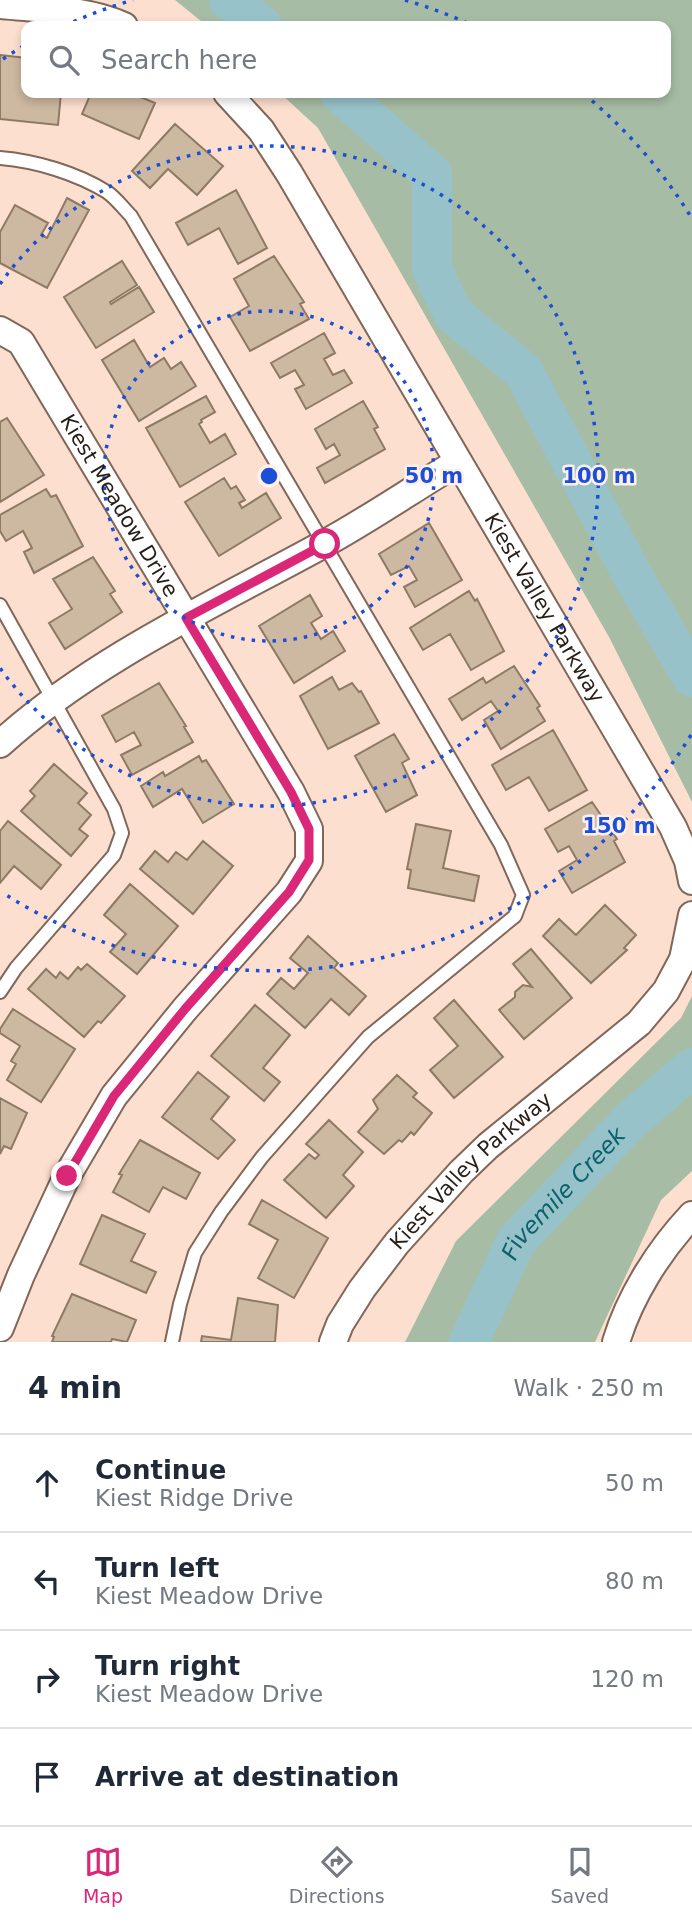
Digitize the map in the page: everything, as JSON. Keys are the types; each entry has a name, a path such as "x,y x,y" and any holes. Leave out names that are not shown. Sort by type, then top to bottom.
{"street":[{"path":"0,5 65,11 111,21"},
{"name":"Kiest Valley Parkway","path":"232,98 261,130 289,173 673,827 688,861 692,881"},
{"name":"Kiest Meadow Drive","path":"0,330 21,342 291,792 309,829 309,860 289,892 185,1009 114,1096 67,1176 0,1328"},
{"path":"0,744 53,699 186,618 325,544 458,461"},
{"name":"Kiest Valley Parkway","path":"333,1342 340,1324 362,1289 397,1243 461,1172 488,1146 639,1023 667,991 683,959 692,915"},
{"path":"616,1342 623,1320 652,1266 692,1215"}],"lane":[{"path":"0,158 48,167 78,178 108,193 131,216 501,845 523,895 515,916 368,1037 261,1157 195,1253 172,1342"},
{"path":"0,605 114,810 122,833 114,855 16,968 0,992"}],"green space":[{"path":"175,0 692,0 692,802 609,637 318,128 285,98 671,98 671,21 201,21"},
{"path":"692,996 692,1171 661,1200 595,1342 405,1342 456,1241 681,1018"}],"building":[{"path":"0,55 21,57 21,98 61,98 58,125 0,119"},
{"path":"89,98 143,98 155,103 139,139 82,114"},
{"path":"175,124 223,166 197,195 168,169 150,188 132,171"},
{"path":"236,190 267,248 238,264 219,228 188,245 176,223"},
{"path":"67,198 89,210 47,288 0,263 0,232 15,205 48,223 41,235 47,238"},
{"path":"274,256 304,302 300,304 309,319 250,351 230,317 249,306 234,279"},
{"path":"122,261 137,285 110,302 111,304 139,287 154,312 96,348 64,297"},
{"path":"324,333 335,353 324,359 333,375 344,370 352,383 306,409 295,389 304,385 295,370 280,378 271,363"},
{"path":"134,340 150,367 164,358 171,369 181,362 196,386 139,421 102,360"},
{"path":"206,396 215,412 199,424 210,443 225,434 236,454 180,487 146,428"},
{"path":"363,401 378,427 374,429 385,449 325,483 317,468 340,455 334,444 326,449 315,429"},
{"path":"7,418 44,475 0,502 0,422"},
{"path":"224,478 231,489 236,486 245,500 239,503 242,508 266,493 281,518 219,556 185,502"},
{"path":"46,489 51,497 56,495 83,546 34,573 24,552 32,548 23,531 6,541 0,531 0,515"},
{"path":"429,523 462,580 415,607 404,587 417,580 409,566 391,575 379,554"},
{"path":"93,557 115,591 110,594 122,612 65,649 49,623 72,609 53,579"},
{"path":"469,591 475,601 477,599 504,651 471,670 450,634 423,650 410,628"},
{"path":"310,595 322,616 311,623 321,639 333,631 345,651 294,683 259,626"},
{"path":"514,666 540,706 537,708 545,721 501,749 484,720 498,711 491,701 462,720 449,699 483,678 486,683"},
{"path":"332,677 339,690 352,683 361,691 379,723 328,749 300,696"},
{"path":"159,683 193,742 132,775 121,755 141,745 134,732 116,742 102,716"},
{"path":"553,730 587,790 549,811 529,777 506,790 492,765"},
{"path":"394,734 409,759 402,763 417,795 386,812 355,756"},
{"path":"199,756 202,762 206,760 234,804 203,823 182,789 153,807 141,786 163,772 165,776"},
{"path":"54,764 87,793 78,803 91,815 79,829 88,836 71,856 21,811 35,796 30,791"},
{"path":"592,802 617,839 614,841 625,862 572,893 559,871 577,860 569,846 558,852 545,829"},
{"path":"8,821 61,865 41,889 14,866 0,883 0,831"},
{"path":"416,824 451,831 443,868 479,876 474,901 408,888 411,870 407,869"},
{"path":"203,841 233,866 193,914 140,869 155,851 168,862 176,852 187,860"},
{"path":"130,884 178,926 137,974 110,952 126,934 104,915"},
{"path":"605,905 636,935 624,948 627,950 591,983 543,936 559,919 576,935"},
{"path":"308,936 338,963 334,968 366,996 349,1015 331,999 305,1028 267,994 281,978 294,989 308,973 290,958"},
{"path":"531,949 572,998 524,1039 499,1010 515,997 515,992 523,985 532,987 513,964"},
{"path":"87,964 125,996 101,1023 98,1021 84,1037 28,989 46,969 56,978 60,972 68,979 78,967 81,970"},
{"path":"454,1000 503,1057 454,1098 430,1070 458,1046 434,1018"},
{"path":"255,1005 290,1035 263,1068 280,1082 264,1101 211,1056"},
{"path":"13,1009 75,1049 41,1102 7,1080 16,1064 11,1061 20,1046 0,1033 0,1029"},
{"path":"198,1072 229,1097 211,1119 235,1140 218,1159 162,1117"},
{"path":"397,1075 417,1093 413,1097 432,1113 414,1135 411,1132 384,1154 358,1132 378,1109 373,1100"},
{"path":"0,1098 27,1113 11,1149 4,1146 0,1154"},
{"path":"329,1120 363,1152 343,1175 354,1186 326,1218 284,1180 309,1154 315,1159 319,1155 306,1144"},
{"path":"140,1140 200,1173 186,1199 163,1187 149,1212 113,1192 122,1175 119,1174"},
{"path":"262,1200 328,1238 294,1298 258,1278 278,1240 249,1224"},
{"path":"102,1215 145,1234 131,1261 156,1272 146,1293 80,1264"},
{"path":"72,1294 136,1320 127,1342 112,1339 111,1342 52,1342 52,1336"},
{"path":"238,1298 278,1305 275,1342 201,1342 202,1336 231,1340"}],"waterway":[{"name":"Fivemile Creek","path":"229,0 256,21"},
{"name":"Fivemile Creek","path":"346,98 432,174 432,270 454,315 523,371 634,578 692,677"},
{"name":"Fivemile Creek","path":"469,1342 516,1241 633,1118 692,1068"}],"route":[{"path":"67,1176 114,1096 185,1009 289,892 309,860 309,829 291,792 186,618 325,544"}]}
